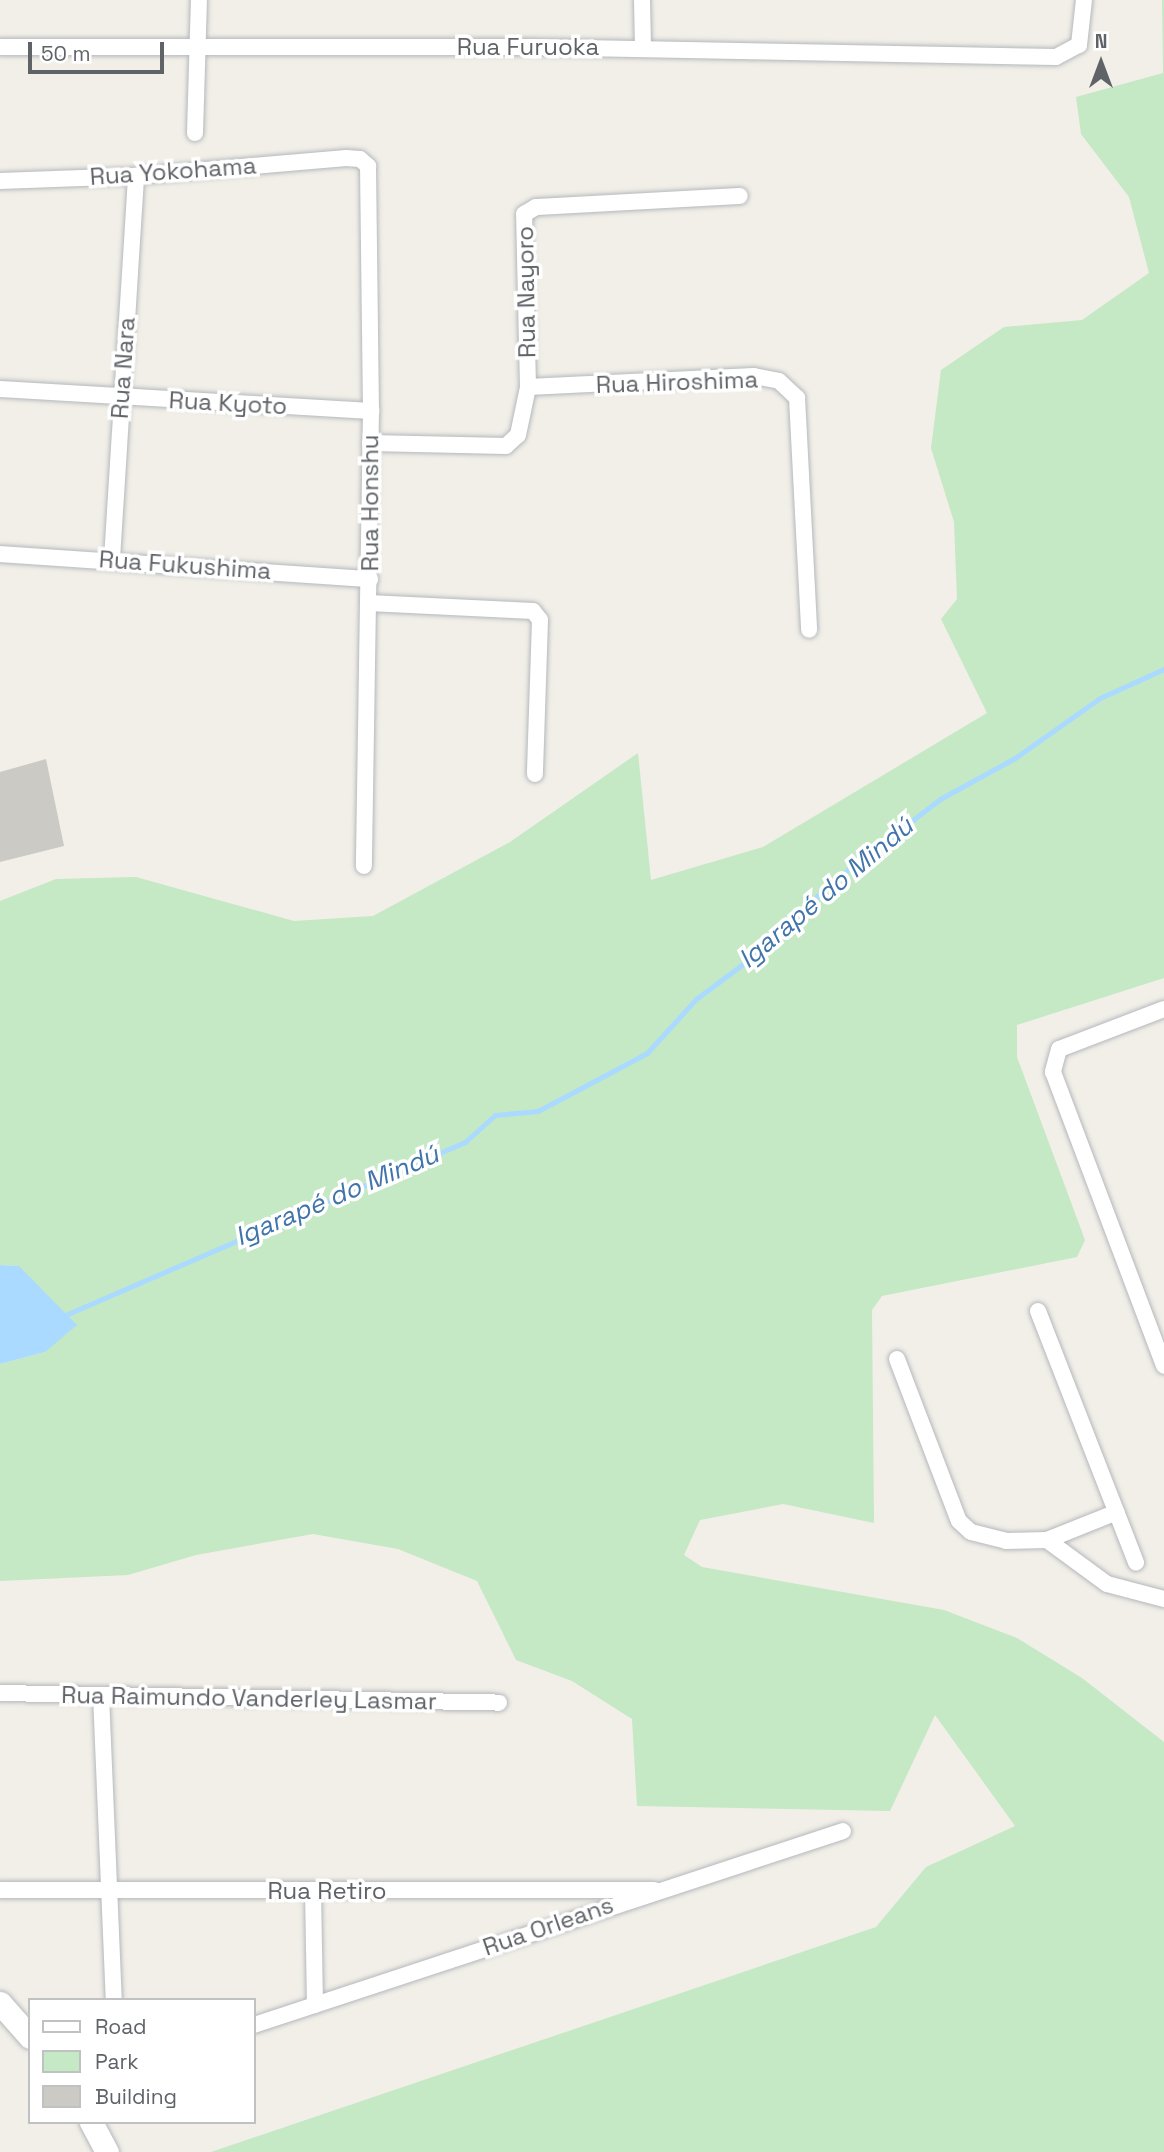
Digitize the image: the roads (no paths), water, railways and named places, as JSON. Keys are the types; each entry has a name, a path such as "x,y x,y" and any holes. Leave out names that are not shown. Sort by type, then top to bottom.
{"main road":[{"path":"0,2003 28,2035"}],"street":[{"path":"195,133 199,0"},
{"path":"642,0 643,48"},
{"name":"Rua Furuoka","path":"0,47 643,48 1056,57 1079,45 1084,0"},
{"name":"Rua Yokohama","path":"0,181 136,176 346,158"},
{"name":"Rua Honshu","path":"346,158 360,159 371,176 370,579 364,866"},
{"name":"Rua Nara","path":"112,559 136,176"},
{"name":"Rua Nayoro","path":"370,443 506,446 518,435 528,387 524,214 536,207 740,197"},
{"name":"Rua Hiroshima","path":"528,387 754,376 779,381 797,398 809,630"},
{"name":"Rua Kyoto","path":"0,389 371,411"},
{"name":"Rua Fukushima","path":"0,554 112,559 370,579"},
{"path":"369,603 533,611 540,620 535,774"},
{"path":"1164,1009 1059,1049 1053,1072 1164,1366"},
{"path":"1038,1311 1136,1563"},
{"path":"897,1359 959,1521 971,1532 1006,1541 1047,1540 1118,1512"},
{"path":"1047,1540 1107,1584 1164,1599"},
{"name":"Rua Raimundo Vanderley Lasmar","path":"0,1693 499,1703"},
{"path":"101,1695 114,1998"},
{"name":"Rua Orleans","path":"256,2024 654,1890 843,1831"},
{"name":"Rua Retiro","path":"0,1890 654,1890"},
{"path":"313,1891 315,2005"}],"water":[{"path":"0,1265 19,1266 77,1325 45,1352 0,1364"}],"waterway":[{"name":"Igarapé do Mindú","path":"63,1316 465,1142 495,1115 538,1111 647,1053 696,999 795,925 822,890 940,799 1015,758 1100,698 1164,669"}]}
